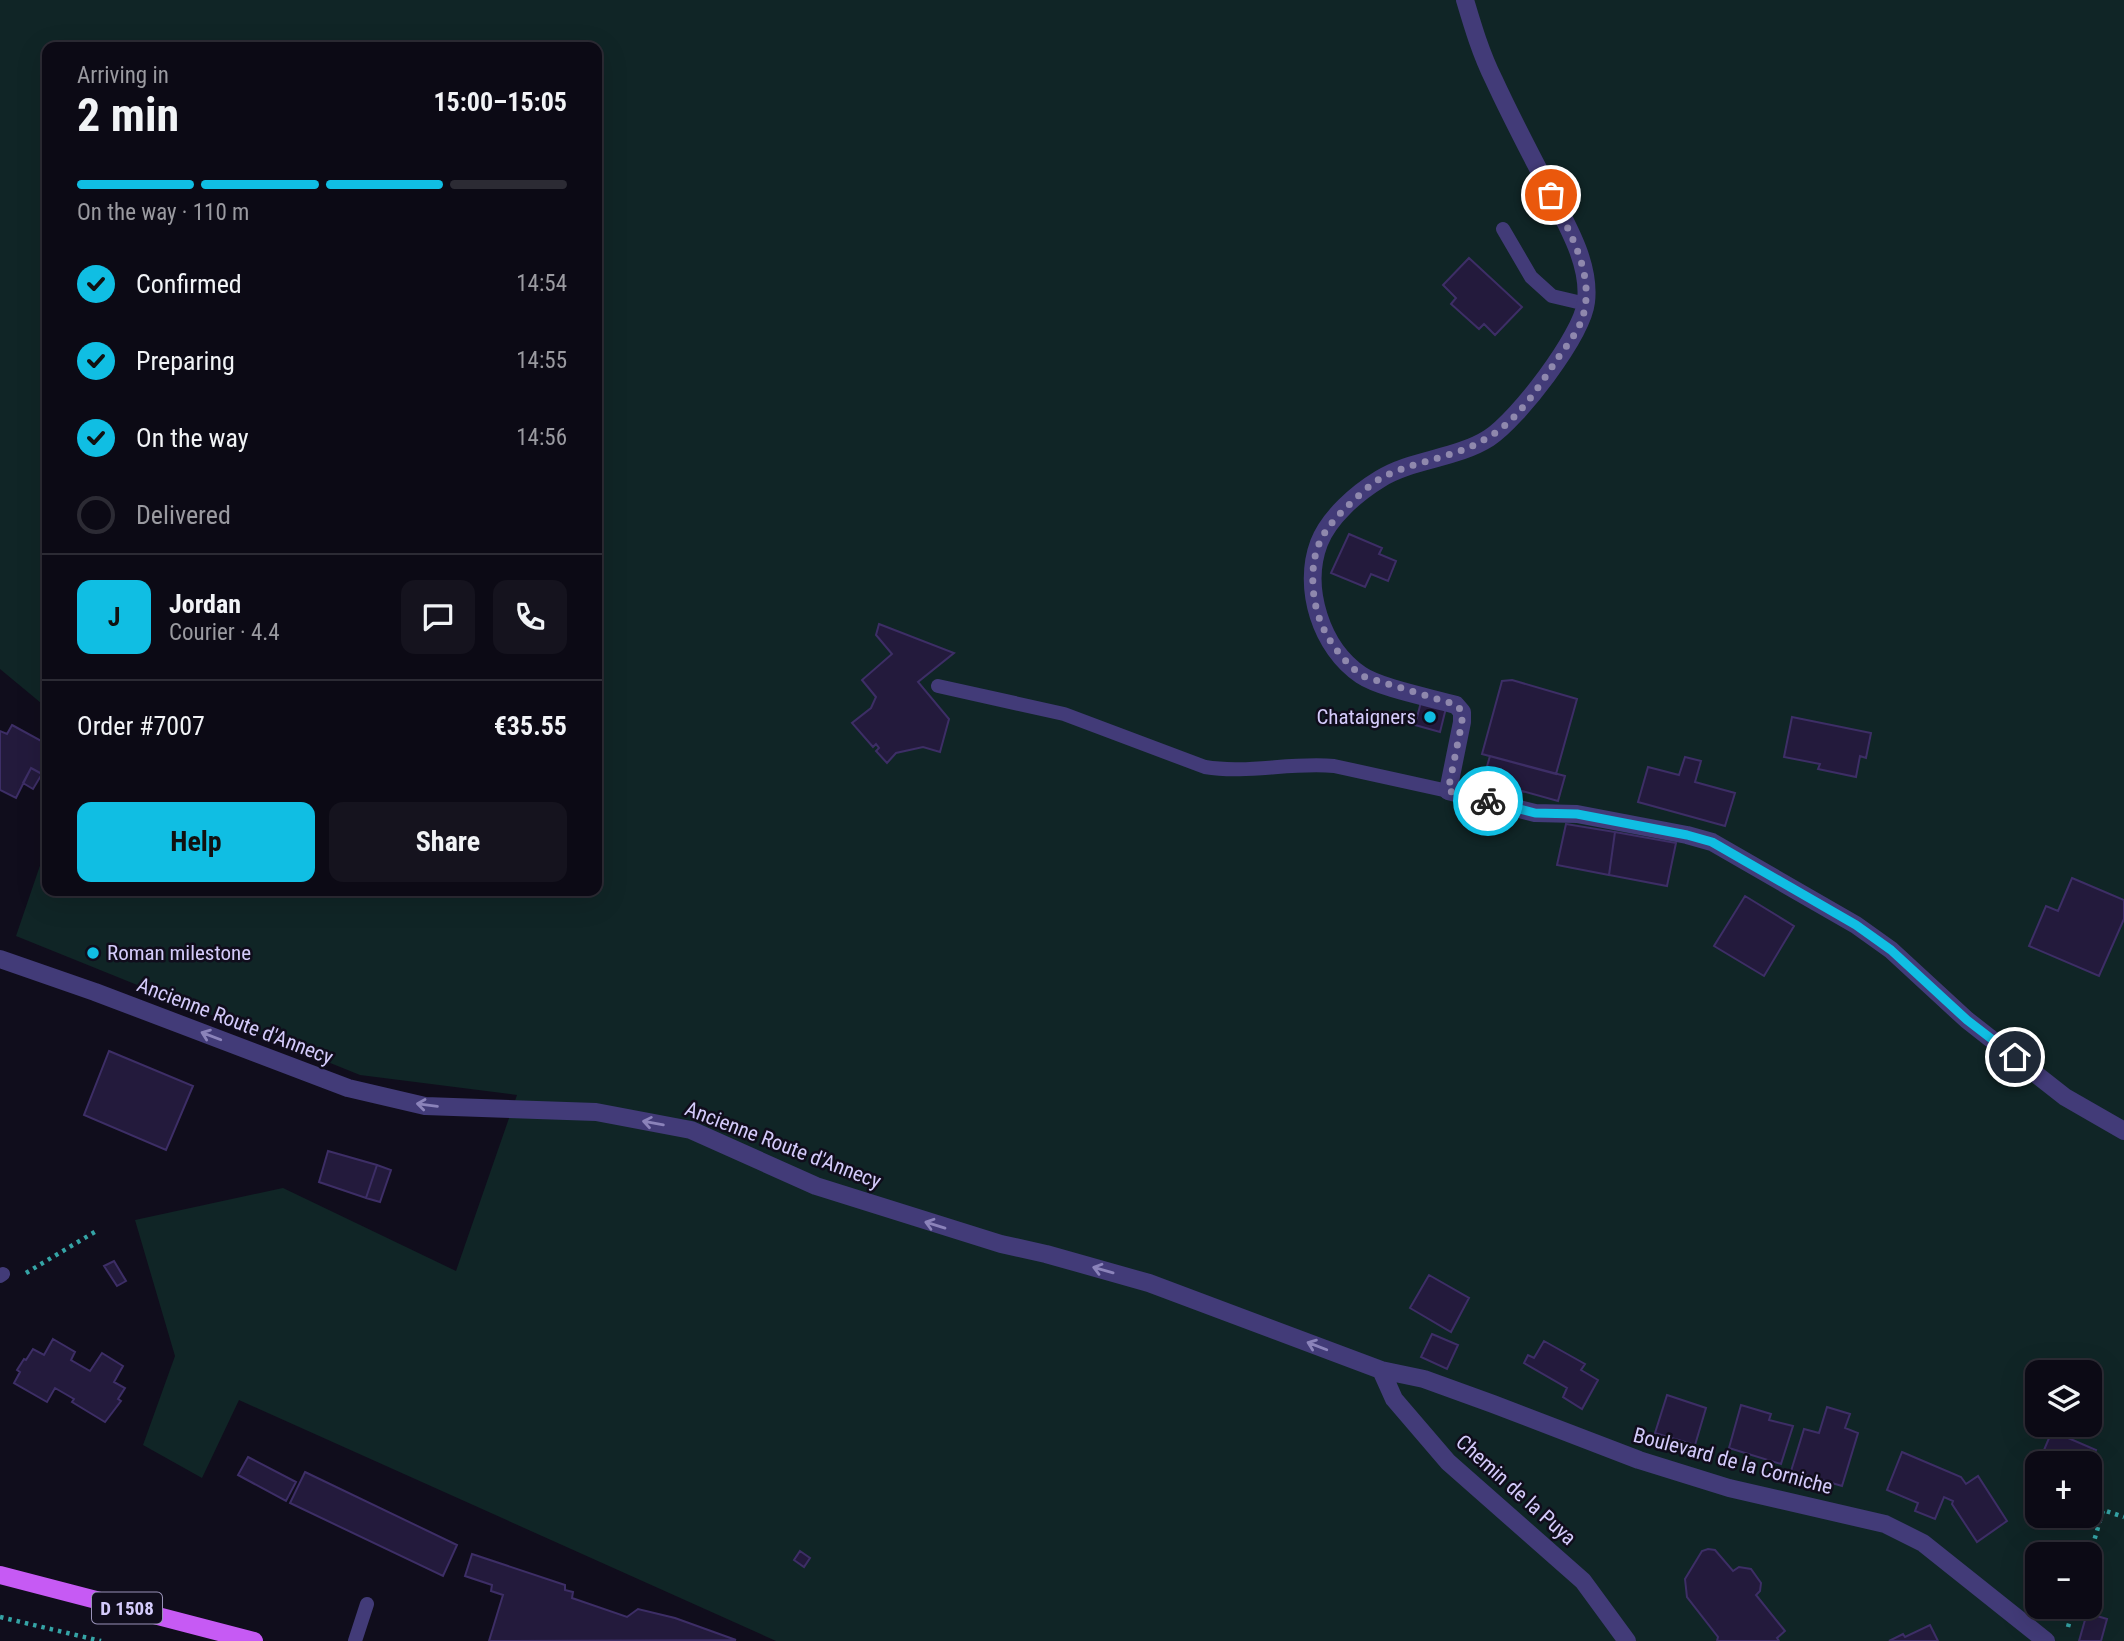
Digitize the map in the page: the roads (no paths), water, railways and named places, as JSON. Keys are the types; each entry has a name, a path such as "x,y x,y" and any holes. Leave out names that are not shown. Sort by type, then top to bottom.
{"main road":[{"name":"D 1508","path":"0,1575 254,1641"}],"street":[{"path":"1465,0 1492,77 1575,242 1587,282 1586,303 1580,325 1531,397 1509,421 1489,438 1457,453 1382,477 1331,521 1319,542 1313,575 1316,610 1335,650 1362,676 1457,705 1462,712 1462,722 1448,791 1535,813 1577,814 1712,842 1856,925 1891,950 1967,1020 2065,1097 2124,1131"},
{"name":"Ancienne Route d'Annecy","path":"0,959 348,1088 425,1106 596,1112 691,1130 816,1186 989,1240 1149,1283 1381,1370"},
{"name":"Chemin de la Puya","path":"1381,1370 1395,1399 1448,1462 1583,1581 1627,1641"},
{"name":"Boulevard de la Corniche","path":"1381,1370 1424,1379 1584,1441 1684,1475 1885,1524 1923,1543 2046,1641"}],"lane":[{"path":"1503,229 1531,277 1552,296 1586,303"},
{"path":"938,686 1064,714 1205,767 1227,771 1315,764 1448,791"},
{"path":"355,1641 367,1604"}],"place":[{"name":"Chataigners","path":"1430,717"},
{"name":"Roman milestone","path":"93,953"}]}
